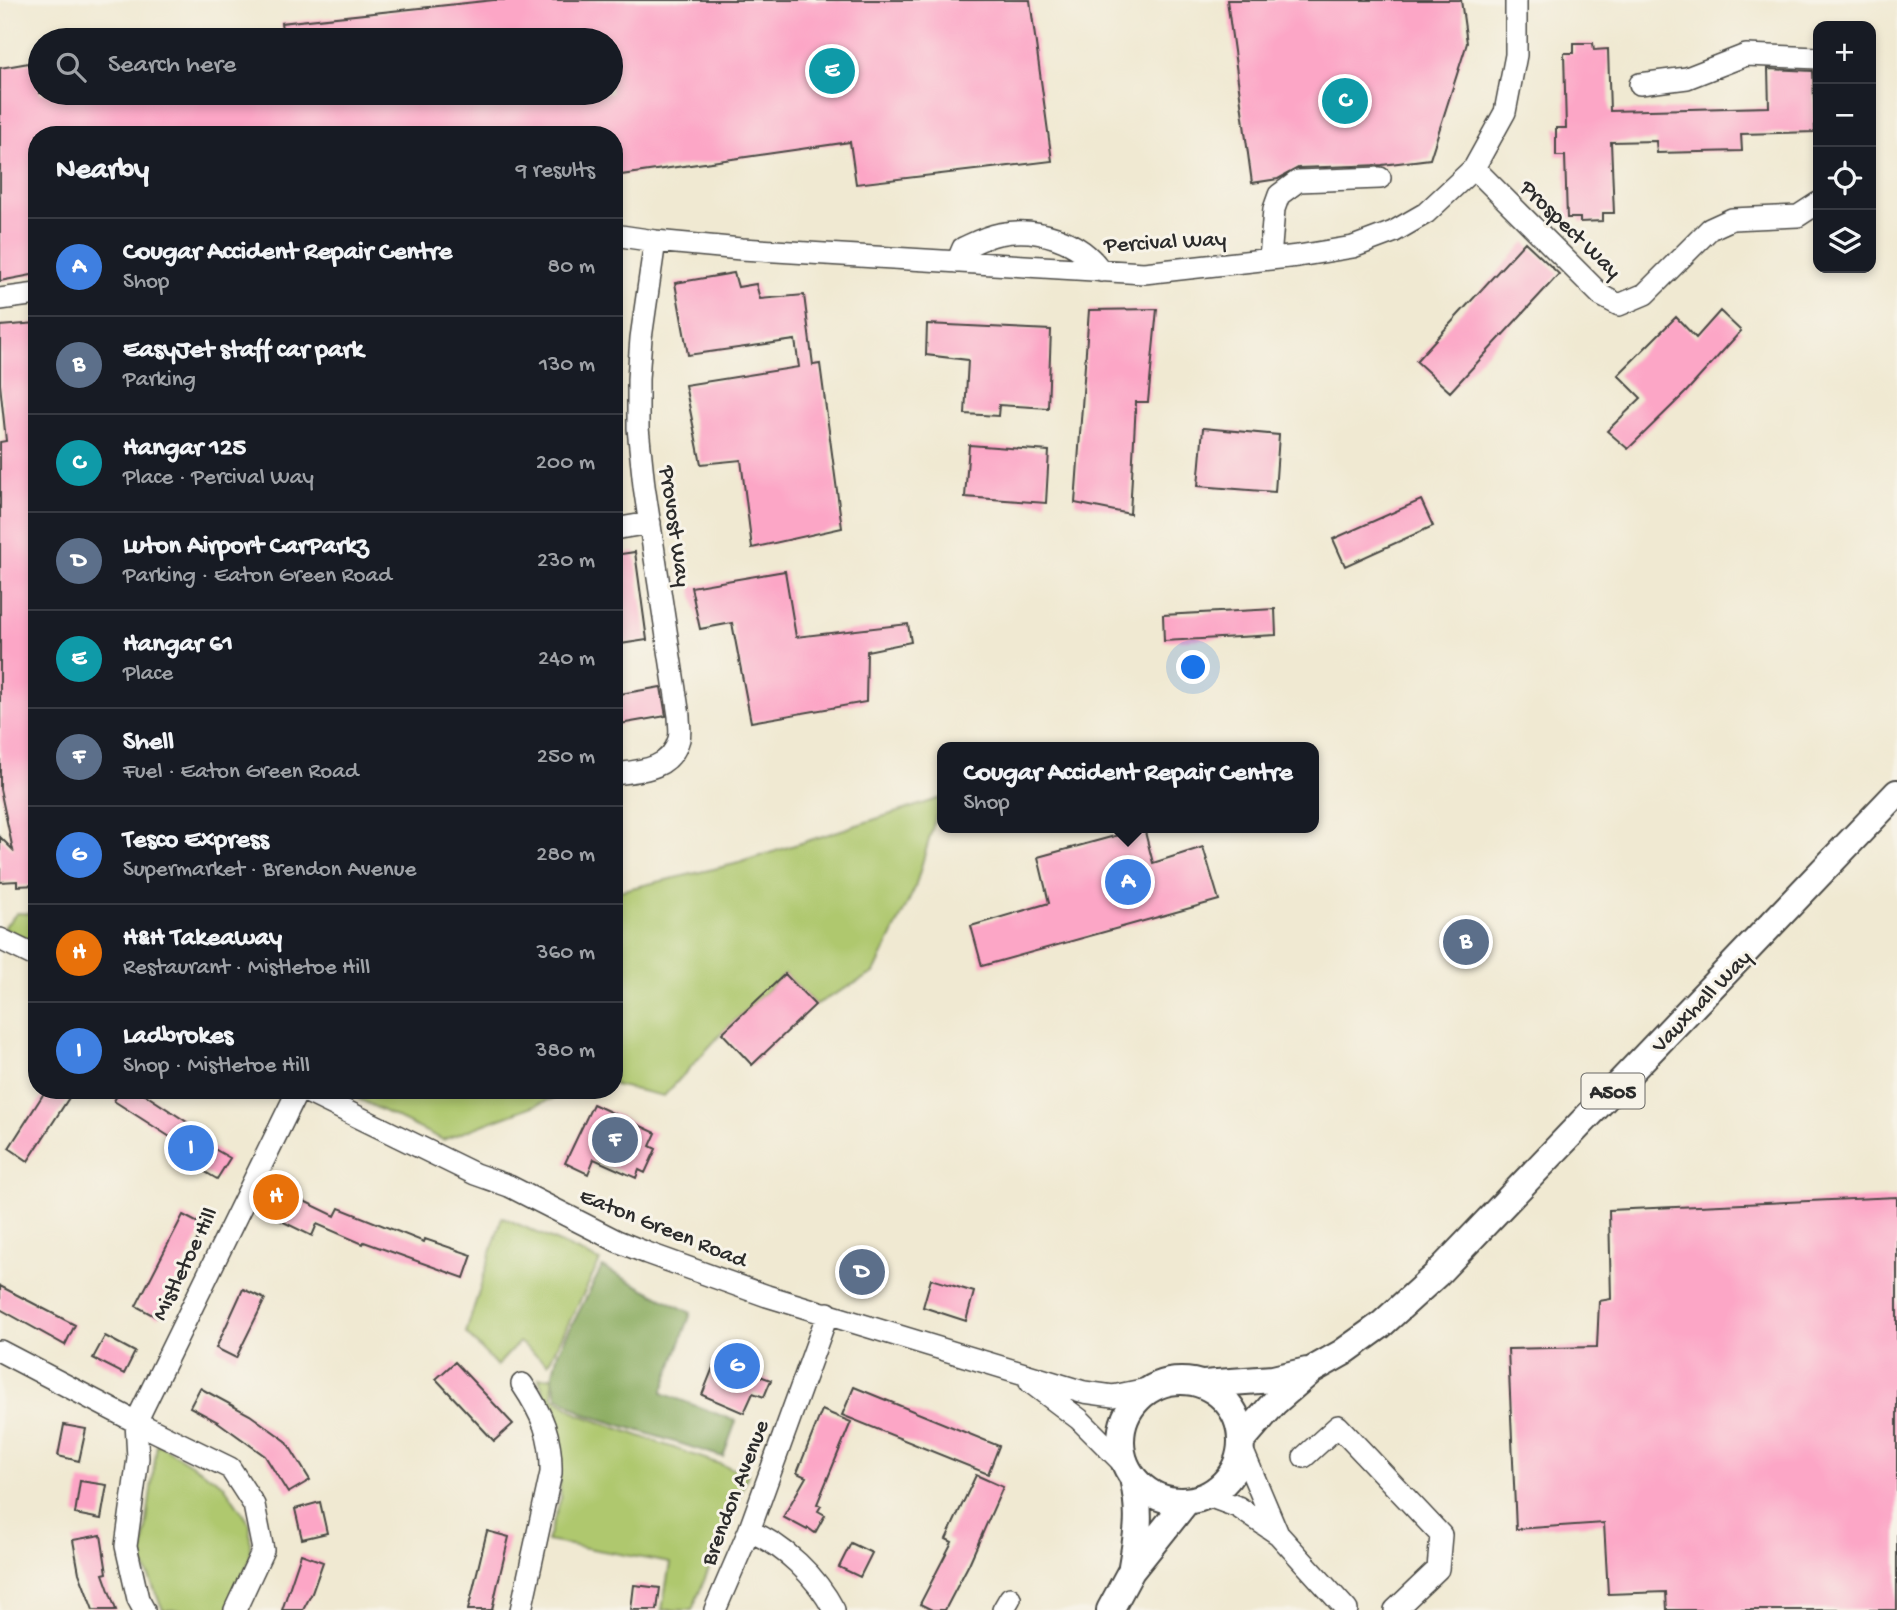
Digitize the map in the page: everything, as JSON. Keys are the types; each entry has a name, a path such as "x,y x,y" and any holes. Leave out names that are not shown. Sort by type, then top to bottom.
{"main road":[{"name":"Vauxhall Way","path":"1242,1444 1274,1404 1312,1370 1342,1353 1381,1325 1436,1275 1897,793"},
{"name":"Vauxhall Way","path":"1203,1384 1273,1380 1312,1370"},
{"path":"1110,1610 1131,1571 1197,1499 1223,1486 1238,1464 1242,1444 1240,1426 1232,1407 1218,1393 1203,1384 1174,1381 1153,1388 1139,1398 1127,1414 1121,1435 1121,1452 1138,1503 1140,1525 1131,1571"},
{"path":"1129,1472 1144,1489 1161,1499 1197,1499"}],"street":[{"name":"Percival Way","path":"623,236 655,241 1144,273 1353,247 1393,232 1426,213 1474,168 1505,112 1516,55 1516,0"},
{"path":"1640,84 1687,79 1746,55 1813,58"},
{"name":"Prospect Way","path":"1474,168 1602,296 1619,305 1645,294 1710,229 1732,219 1798,216 1813,206"},
{"path":"1270,259 1274,209 1279,195 1298,181 1380,178"},
{"path":"957,262 963,248 998,234 1031,231 1069,243 1093,259 1101,271"},
{"name":"Provost Way","path":"623,773 661,765 671,755 679,738 679,716 638,428 641,338 655,241"},
{"path":"0,299 28,295"},
{"path":"623,528 650,523"},
{"path":"0,939 28,953"},
{"name":"Mistletoe Hill","path":"136,1422 294,1099"},
{"name":"Eaton Green Road","path":"321,1099 475,1174 509,1186 617,1241 767,1296 1084,1392 1113,1396 1153,1388"},
{"name":"Brendon Avenue","path":"715,1610 748,1531 828,1314"},
{"path":"0,1351 230,1468 254,1505 263,1550 235,1610"},
{"name":"Eaton Green Road","path":"1020,1374 1079,1419 1129,1472"},
{"path":"521,1610 551,1473 552,1454 549,1434 541,1415 522,1384"},
{"path":"136,1422 138,1458 126,1546 138,1599 144,1610"},
{"path":"1304,1457 1338,1426 1441,1535 1437,1569 1395,1610"},
{"path":"1242,1444 1278,1534"},
{"path":"1197,1499 1238,1507 1278,1534 1347,1610"},
{"path":"748,1531 763,1537 791,1557 810,1577 834,1610"}],"green space":[{"path":"937,799 937,812 915,888 874,973 815,1005 785,974 722,1033 664,1096 623,1087 623,890 735,864"},
{"path":"17,913 28,914 28,940 3,928"},
{"path":"359,1099 551,1099 443,1140"},
{"path":"502,1217 600,1261 548,1364 519,1342 497,1366 466,1333"},
{"path":"602,1267 691,1313 662,1393 736,1421 723,1457 585,1414 557,1396 552,1377 558,1352"},
{"path":"552,1377 553,1397 580,1415 748,1474 692,1610 662,1610 670,1563 547,1541 561,1498 553,1422 539,1378"},
{"path":"157,1443 223,1484 250,1524 250,1559 227,1610 163,1610 142,1560"}],"building":[{"path":"494,0 1030,0 1052,161 856,184 850,142 623,175 623,126 28,126 28,276 0,281 0,68 28,63 28,105 623,105 623,28 282,28 281,23"},
{"path":"1227,0 1461,0 1467,43 1430,159 1382,165 1298,168 1278,179 1252,183"},
{"path":"1574,43 1593,43 1594,50 1608,49 1610,111 1769,107 1768,69 1813,71 1813,132 1741,134 1742,151 1657,153 1656,141 1611,142 1614,213 1603,213 1603,221 1580,222 1580,218 1567,218 1565,156 1556,156 1556,128 1566,128 1564,53 1574,53"},
{"path":"1525,242 1559,274 1450,392 1416,361"},
{"path":"734,273 738,287 756,284 760,299 804,295 813,365 820,364 842,528 752,548 741,460 701,464 685,385 799,367 795,340 688,355 675,283"},
{"path":"1157,309 1148,402 1136,402 1130,514 1075,503 1089,310"},
{"path":"1720,311 1741,331 1685,393 1628,449 1607,431 1641,398 1618,375 1676,317 1696,338"},
{"path":"28,324 28,885 17,886 17,881 0,882 0,837 13,850 0,789 0,442 6,441 0,384 0,326"},
{"path":"927,324 1051,330 1048,408 999,405 998,416 965,414 968,360 926,355"},
{"path":"1203,428 1279,435 1275,492 1198,486"},
{"path":"969,445 1049,451 1046,503 965,497"},
{"path":"1421,500 1433,526 1345,566 1333,539"},
{"path":"635,552 647,640 623,644 623,554"},
{"path":"785,571 796,637 908,624 911,642 867,651 866,702 751,722 732,623 700,629 691,587"},
{"path":"1275,609 1276,635 1164,641 1163,615"},
{"path":"661,687 666,716 623,723 623,693"},
{"path":"1126,833 1145,833 1153,863 1203,847 1219,900 982,966 971,926 1049,903 1038,857"},
{"path":"785,974 815,1005 752,1065 722,1033"},
{"path":"40,1099 68,1099 28,1161 9,1148"},
{"path":"152,1099 193,1126 181,1144 114,1101"},
{"path":"593,1104 656,1133 650,1146 656,1149 645,1173 639,1170 636,1178 594,1159 588,1174 565,1163"},
{"path":"197,1139 230,1158 217,1179 185,1160"},
{"path":"281,1190 335,1216 339,1208 424,1242 425,1239 472,1255 464,1278 364,1242 363,1244 317,1224 312,1236 269,1215"},
{"path":"1897,1197 1897,1610 1667,1610 1666,1592 1608,1594 1604,1523 1516,1529 1508,1349 1597,1347 1599,1301 1611,1299 1609,1210"},
{"path":"183,1215 204,1226 158,1318 136,1306"},
{"path":"931,1279 974,1292 966,1321 923,1307"},
{"path":"0,1286 75,1325 65,1345 0,1309"},
{"path":"243,1289 265,1299 236,1358 216,1348"},
{"path":"105,1336 135,1352 124,1374 93,1358"},
{"path":"716,1360 771,1380 764,1397 753,1393 744,1413 702,1395"},
{"path":"455,1362 513,1424 494,1441 436,1379"},
{"path":"854,1387 999,1446 988,1474 842,1415"},
{"path":"200,1388 250,1415 286,1441 310,1480 288,1493 265,1456 218,1422 190,1407"},
{"path":"822,1410 851,1422 817,1504 821,1506 818,1511 825,1515 815,1533 783,1517 806,1477 797,1473"},
{"path":"64,1425 86,1429 79,1461 58,1456"},
{"path":"976,1475 1003,1487 945,1610 932,1610 920,1604 952,1542 946,1539"},
{"path":"80,1481 107,1485 101,1519 75,1514"},
{"path":"320,1502 327,1533 302,1539 295,1509"},
{"path":"487,1531 509,1537 492,1610 468,1610"},
{"path":"101,1535 107,1573 103,1574 116,1610 93,1610 79,1573 73,1540"},
{"path":"851,1543 872,1553 860,1577 839,1567"},
{"path":"301,1554 323,1562 303,1610 282,1610"},
{"path":"634,1585 660,1588 657,1610 631,1610"}],"place":[{"name":"Hangar 61","path":"832,71"},
{"name":"Hangar 125","path":"1345,101"},
{"name":"Cougar Accident Repair Centre","path":"1128,882"},
{"name":"EasyJet staff car park","path":"1466,942"},
{"name":"Shell","path":"615,1140"},
{"name":"Ladbrokes","path":"191,1148"},
{"name":"H&H Takeaway","path":"276,1197"},
{"name":"Luton Airport CarParkz","path":"862,1272"},
{"name":"Tesco Express","path":"737,1366"}]}
